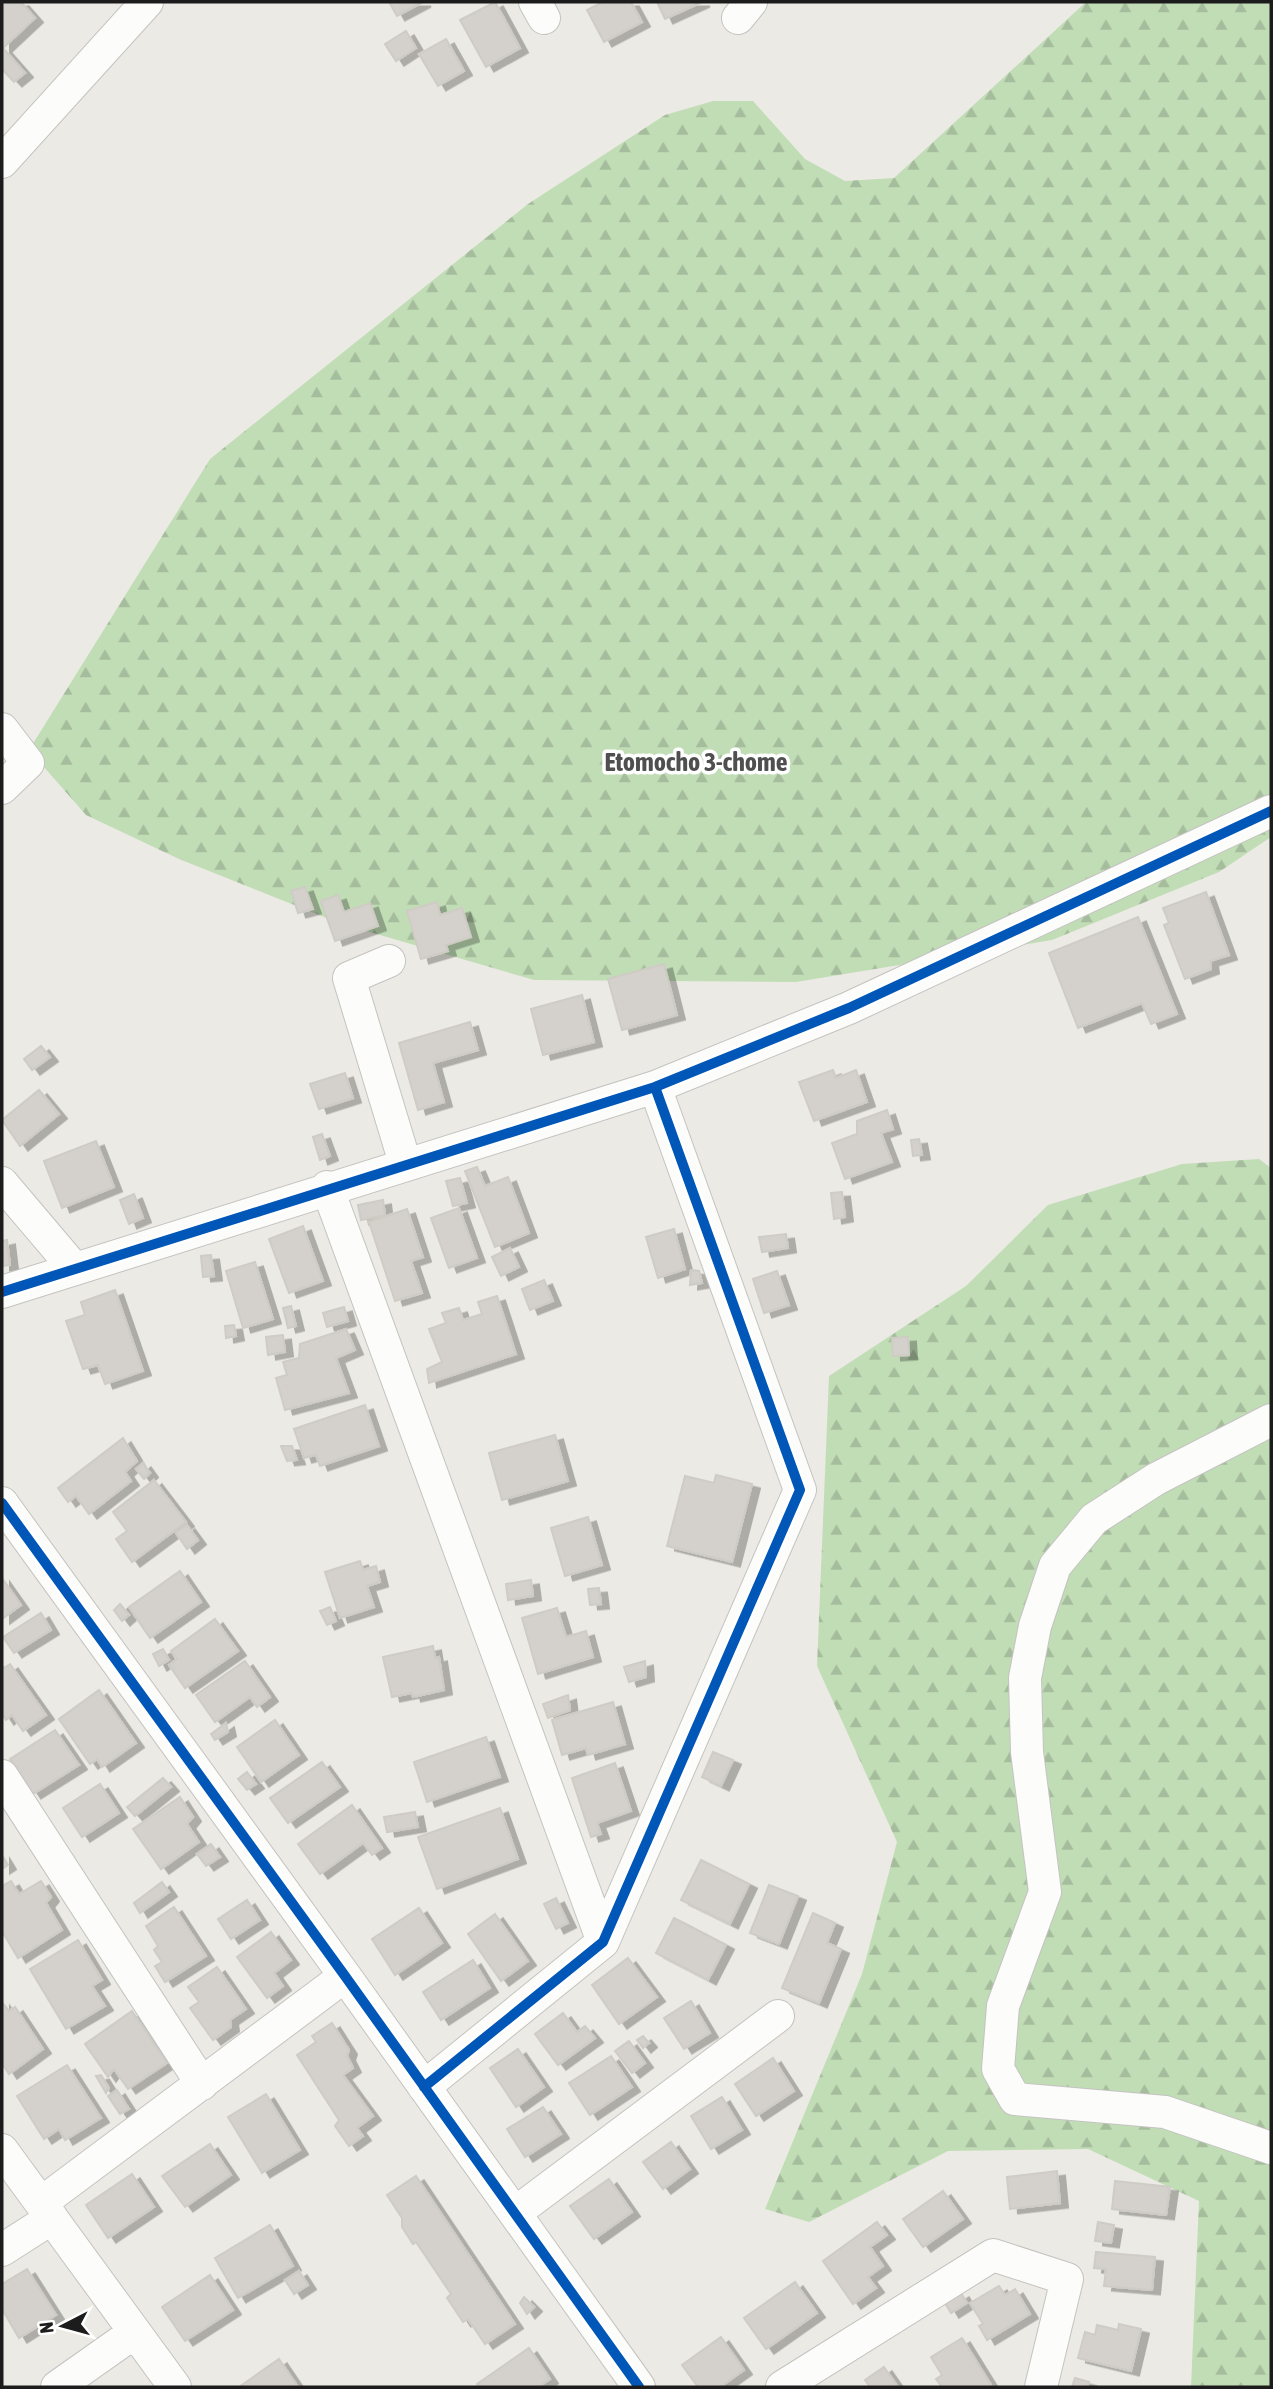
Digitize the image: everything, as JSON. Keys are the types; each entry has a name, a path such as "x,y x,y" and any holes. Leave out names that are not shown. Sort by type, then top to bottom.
{"street":[{"path":"2,162 147,2"},
{"path":"2,729 28,764 2,788"},
{"path":"2,1292 327,1187 655,1087 849,1008 1271,811"},
{"path":"389,961 349,978 405,1163"},
{"path":"424,2087 603,1942 800,1490 655,1087"},
{"path":"2,1183 74,1268"},
{"path":"327,1187 603,1942"},
{"path":"1271,1420 1156,1479 1094,1518 1055,1566 1035,1626 1026,1678 1027,1752 1045,1892 1003,2006 998,2070 1015,2099 1166,2112 1271,2148"},
{"path":"2,1503 639,2387"},
{"path":"2,1776 202,2084"},
{"path":"2,2250 202,2084 345,1976"},
{"path":"515,2213 778,2016"},
{"path":"2,2150 175,2387"},
{"path":"782,2387 993,2255 1067,2279 1041,2387"},
{"path":"57,2387 135,2332"}],"green space":[{"path":"1086,2 1271,2 1271,837 1219,872 1052,940 796,982 534,980 339,923 179,859 86,815 29,750 210,459 528,204 665,115 713,101 753,101 805,159 845,181 894,178"},
{"path":"1259,1159 1271,1168 1271,2387 1191,2387 1199,2201 1088,2149 948,2151 809,2222 765,2209 862,1974 897,1842 817,1666 829,1376 966,1286 1048,1205 1182,1164"}],"building":[{"path":"2,2 21,2 35,18 3,48 25,73 14,82 2,69"},
{"path":"389,2 423,2 397,16"},
{"path":"495,2 520,48 486,67 460,20"},
{"path":"603,2 631,2 642,22 604,42 587,10"},
{"path":"657,2 702,2 665,19"},
{"path":"406,31 416,48 396,61 385,44"},
{"path":"446,39 464,71 438,86 419,54"},
{"path":"305,887 313,909 298,913 291,891"},
{"path":"1206,892 1229,955 1210,961 1211,969 1185,979 1164,925 1169,923 1163,908"},
{"path":"338,895 344,912 370,903 378,926 335,941 321,901"},
{"path":"437,902 440,915 462,908 471,937 446,945 448,951 421,959 407,911"},
{"path":"1138,917 1177,1014 1151,1024 1142,1003 1078,1028 1049,953"},
{"path":"664,964 677,1015 622,1030 608,979"},
{"path":"582,995 594,1042 543,1055 531,1009"},
{"path":"470,1022 478,1050 433,1063 444,1102 418,1110 399,1043"},
{"path":"41,1046 50,1057 32,1070 24,1059"},
{"path":"833,1070 836,1078 856,1070 867,1102 814,1121 799,1082"},
{"path":"345,1073 353,1098 319,1109 310,1084"},
{"path":"39,1090 59,1114 20,1146 2,1120"},
{"path":"887,1110 893,1129 881,1133 892,1162 845,1179 832,1143 857,1134 857,1121"},
{"path":"322,1134 330,1156 320,1160 313,1137"},
{"path":"919,1139 922,1155 913,1156 911,1140"},
{"path":"96,1141 114,1187 62,1208 44,1161"},
{"path":"477,1167 485,1186 508,1177 529,1233 495,1247 465,1171"},
{"path":"460,1178 467,1203 453,1206 446,1181"},
{"path":"842,1192 845,1217 834,1219 831,1193"},
{"path":"134,1194 143,1218 129,1224 120,1200"},
{"path":"383,1200 385,1215 361,1220 358,1205"},
{"path":"459,1208 477,1258 449,1268 431,1218"},
{"path":"407,1209 423,1257 411,1261 422,1293 395,1301 369,1222"},
{"path":"303,1226 323,1281 289,1293 269,1239"},
{"path":"674,1229 685,1269 658,1278 646,1237"},
{"path":"786,1234 788,1248 762,1252 759,1237"},
{"path":"7,1240 10,1265 2,1266 2,1241"},
{"path":"510,1248 519,1267 501,1276 492,1257"},
{"path":"211,1255 214,1276 203,1277 201,1256"},
{"path":"255,1262 273,1319 243,1328 226,1271"},
{"path":"691,1270 699,1271 702,1283 690,1285"},
{"path":"777,1271 789,1305 764,1313 753,1279"},
{"path":"544,1280 553,1301 530,1310 522,1289"},
{"path":"115,1290 143,1371 105,1384 98,1365 83,1369 66,1321 85,1315 81,1302"},
{"path":"497,1296 516,1354 429,1383 427,1369 442,1362 429,1329 446,1323 442,1313 459,1308 463,1320 482,1314 478,1302"},
{"path":"291,1306 296,1326 288,1328 283,1308"},
{"path":"344,1307 348,1321 327,1327 323,1313"},
{"path":"234,1325 236,1336 226,1338 225,1326"},
{"path":"346,1329 355,1350 336,1358 349,1393 285,1410 276,1378 287,1375 283,1362 299,1358 300,1344"},
{"path":"283,1335 285,1352 268,1355 266,1337"},
{"path":"908,1337 909,1355 893,1356 892,1338"},
{"path":"365,1405 379,1446 320,1466 316,1455 304,1458 294,1429"},
{"path":"555,1435 568,1481 502,1500 489,1453"},
{"path":"123,1438 137,1461 125,1472 131,1481 89,1514 76,1496 68,1502 58,1488"},
{"path":"281,1446 292,1446 297,1460 287,1461"},
{"path":"143,1463 150,1473 144,1479 136,1469"},
{"path":"716,1475 752,1484 732,1562 667,1546 685,1476 714,1483"},
{"path":"154,1480 186,1522 132,1562 116,1539 127,1531 113,1512"},
{"path":"588,1517 602,1565 565,1576 551,1528"},
{"path":"187,1525 198,1540 187,1549 176,1533"},
{"path":"360,1561 363,1570 376,1566 380,1582 367,1586 374,1607 340,1618 325,1572"},
{"path":"180,1571 201,1602 150,1638 129,1607"},
{"path":"2,1578 21,1605 2,1619"},
{"path":"531,1580 533,1596 508,1600 506,1584"},
{"path":"599,1588 601,1604 590,1605 588,1589"},
{"path":"120,1604 129,1615 122,1621 114,1610"},
{"path":"330,1607 336,1621 327,1625 320,1611"},
{"path":"557,1608 566,1637 586,1631 593,1657 538,1674 522,1618"},
{"path":"41,1613 51,1630 14,1653 3,1637"},
{"path":"215,1619 238,1651 185,1688 169,1665 177,1659 171,1651"},
{"path":"433,1646 435,1658 439,1657 444,1690 413,1697 412,1693 392,1697 383,1657"},
{"path":"163,1649 169,1660 159,1666 153,1654"},
{"path":"245,1661 270,1697 257,1707 250,1697 215,1722 196,1695"},
{"path":"645,1661 646,1677 629,1682 624,1667"},
{"path":"10,1664 46,1715 23,1731 12,1715 6,1720 2,1714 2,1665 4,1668"},
{"path":"99,1690 136,1743 102,1767 97,1759 90,1764 59,1719"},
{"path":"568,1695 570,1710 548,1718 543,1704"},
{"path":"613,1702 625,1744 588,1755 586,1748 562,1755 552,1720"},
{"path":"275,1720 299,1755 261,1782 237,1747"},
{"path":"226,1723 228,1732 215,1740 211,1734"},
{"path":"55,1730 79,1765 33,1794 10,1759"},
{"path":"486,1737 500,1777 427,1802 414,1762"},
{"path":"713,1752 733,1760 721,1786 702,1777"},
{"path":"322,1762 340,1787 288,1823 270,1798"},
{"path":"615,1763 631,1811 597,1823 601,1834 591,1837 572,1778"},
{"path":"247,1772 256,1784 247,1790 238,1779"},
{"path":"163,1778 171,1787 135,1816 127,1807"},
{"path":"100,1784 119,1813 82,1837 63,1808"},
{"path":"180,1797 193,1817 187,1824 199,1842 161,1869 133,1829"},
{"path":"352,1805 382,1848 372,1855 363,1843 320,1874 298,1844"},
{"path":"500,1808 518,1859 437,1889 418,1837"},
{"path":"415,1812 418,1827 387,1832 384,1817"},
{"path":"211,1844 220,1857 206,1866 197,1854"},
{"path":"2,1855 8,1865 2,1869"},
{"path":"701,1860 749,1884 730,1924 681,1900"},
{"path":"11,1881 19,1894 41,1881 51,1897 46,1903 62,1930 18,1958 2,1931 2,1886"},
{"path":"162,1882 169,1892 140,1913 134,1903"},
{"path":"769,1885 798,1896 779,1944 750,1933"},
{"path":"556,1898 568,1923 556,1929 544,1904"},
{"path":"247,1900 260,1920 231,1939 218,1919"},
{"path":"174,1907 206,1956 165,1982 155,1966 162,1962 154,1950 158,1946 146,1926"},
{"path":"419,1908 442,1943 395,1975 372,1939"},
{"path":"813,1913 835,1923 827,1943 841,1949 819,2003 782,1988"},
{"path":"495,1914 528,1961 501,1981 468,1934"},
{"path":"674,1918 726,1945 708,1980 656,1953"},
{"path":"271,1932 291,1960 274,1973 283,1986 267,1998 237,1957"},
{"path":"78,1940 102,1980 92,1986 105,2006 66,2029 30,1969"},
{"path":"628,1958 657,1997 619,2024 592,1985"},
{"path":"473,1960 490,1988 441,2020 423,1992"},
{"path":"217,1967 246,2009 230,2020 231,2027 213,2040 190,2008 199,2002 188,1987"},
{"path":"691,2001 710,2033 684,2049 664,2018"},
{"path":"2,2002 9,2011 15,2007 43,2049 9,2074 2,2063"},
{"path":"132,2011 167,2063 128,2089 114,2069 108,2077 85,2044"},
{"path":"563,2013 577,2032 585,2026 595,2038 558,2065 535,2034"},
{"path":"332,2023 349,2050 347,2056 353,2068 343,2075 373,2116 357,2128 363,2136 349,2146 335,2126 339,2120 297,2055 316,2042 312,2036"},
{"path":"643,2036 649,2043 643,2048 637,2040"},
{"path":"629,2041 645,2063 632,2073 615,2051"},
{"path":"518,2049 544,2087 516,2107 490,2068"},
{"path":"611,2056 632,2087 590,2115 569,2083"},
{"path":"773,2058 794,2091 756,2116 735,2084"},
{"path":"67,2065 101,2118 65,2140 59,2129 44,2139 17,2096"},
{"path":"101,2075 109,2088 106,2093 96,2076"},
{"path":"117,2090 129,2109 120,2114 108,2096"},
{"path":"266,2094 300,2150 262,2173 228,2117"},
{"path":"722,2097 742,2130 711,2149 691,2116"},
{"path":"543,2107 561,2134 525,2157 507,2129"},
{"path":"671,2142 690,2169 663,2189 643,2162"},
{"path":"210,2144 231,2175 185,2207 162,2176"},
{"path":"1057,2171 1060,2203 1010,2209 1007,2177"},
{"path":"132,2174 154,2207 108,2238 86,2205"},
{"path":"416,2176 515,2324 485,2344 468,2319 463,2322 447,2298 451,2294 416,2242 413,2244 402,2227 402,2218 387,2195"},
{"path":"609,2179 632,2212 594,2239 570,2206"},
{"path":"1115,2181 1170,2187 1166,2215 1112,2209"},
{"path":"943,2191 963,2219 923,2247 903,2219"},
{"path":"877,2222 887,2235 870,2247 883,2266 868,2277 876,2288 853,2304 823,2261"},
{"path":"1098,2222 1114,2225 1111,2243 1095,2241"},
{"path":"270,2225 293,2266 238,2298 215,2258"},
{"path":"1096,2252 1155,2257 1152,2290 1104,2286 1106,2269 1094,2268"},
{"path":"27,2269 56,2315 19,2338 2,2309 2,2284"},
{"path":"299,2271 308,2285 294,2294 285,2280"},
{"path":"210,2275 233,2310 185,2341 162,2307"},
{"path":"795,2282 817,2313 766,2349 744,2318"},
{"path":"999,2286 1005,2295 1015,2289 1030,2314 987,2340 979,2326 983,2324 970,2303"},
{"path":"961,2293 967,2303 951,2313 945,2303"},
{"path":"524,2297 534,2307 527,2314 520,2303"},
{"path":"1119,2324 1141,2329 1131,2371 1078,2358 1085,2332 1095,2335 1097,2325 1118,2330"},
{"path":"721,2337 744,2370 720,2387 698,2387 682,2365"},
{"path":"962,2338 991,2385 988,2387 942,2387 936,2379 942,2375 931,2357"},
{"path":"529,2348 550,2379 538,2387 479,2387 477,2384"},
{"path":"279,2359 298,2387 239,2387"},
{"path":"884,2367 898,2387 870,2387 865,2380"},
{"path":"1075,2378 1089,2382 1087,2387 1072,2387"}],"cycle path":[{"path":"2,1292 655,1087 849,1008 1271,811"},
{"path":"424,2087 603,1942 800,1490 655,1087"},
{"path":"2,1503 639,2387"}],"district":[{"name":"Etomocho 3-chome","path":"696,762"}]}
